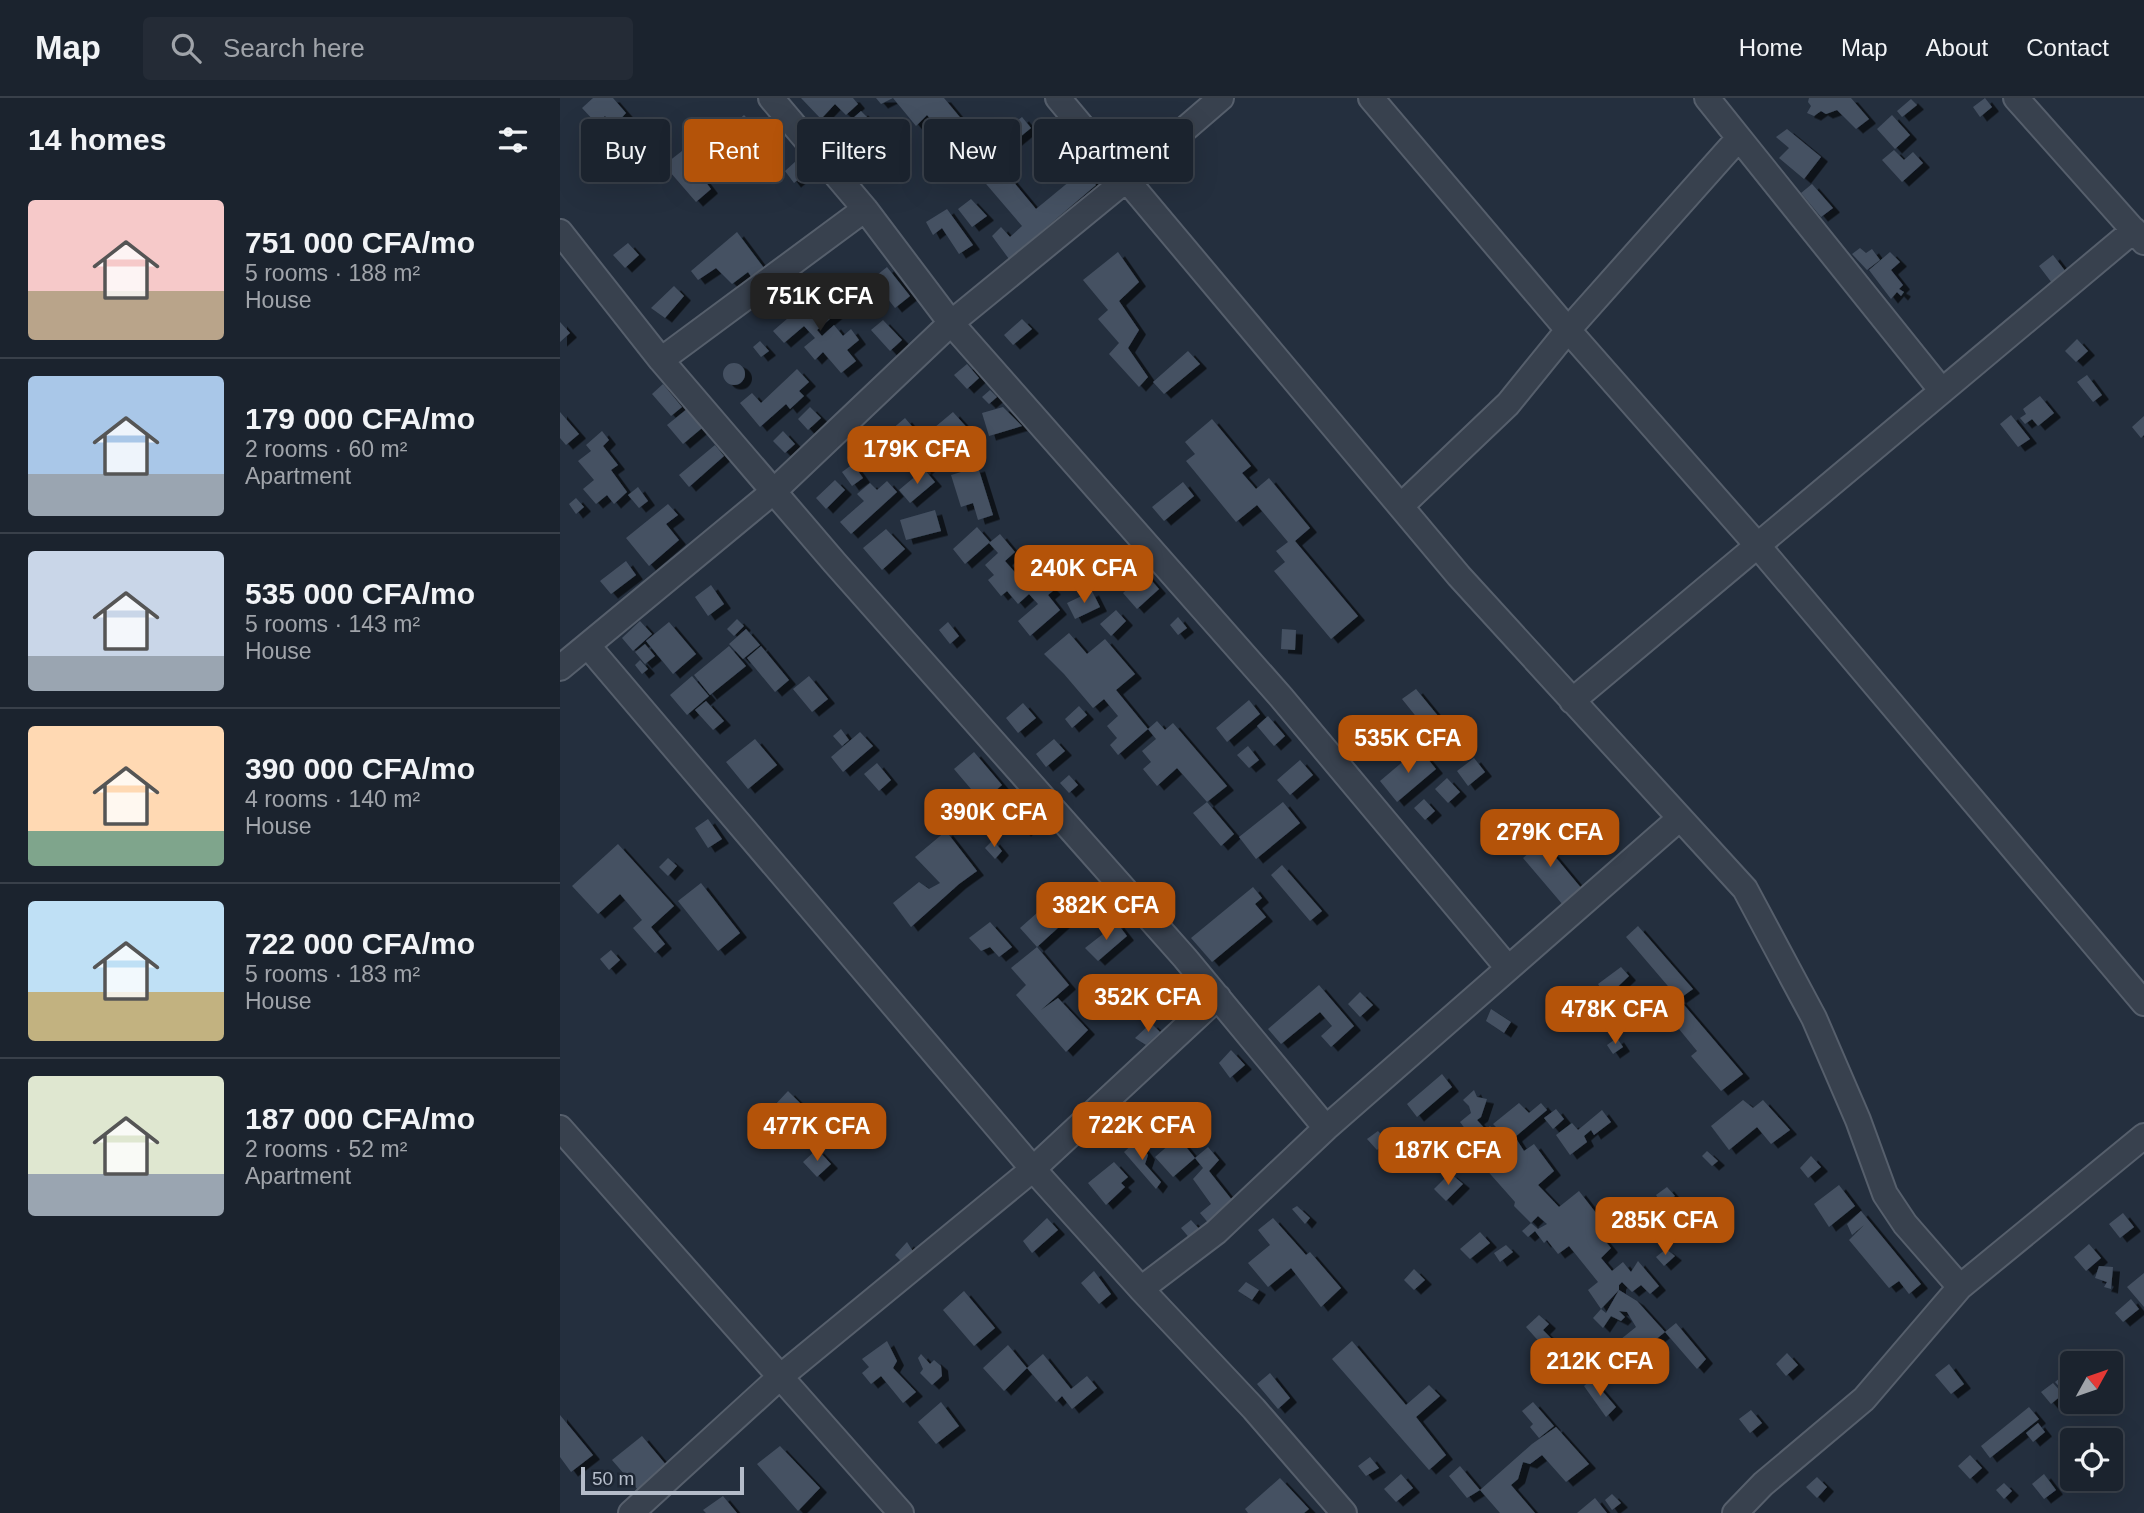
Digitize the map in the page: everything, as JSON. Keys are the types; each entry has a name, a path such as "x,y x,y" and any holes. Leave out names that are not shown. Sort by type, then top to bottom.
{"street":[{"path":"771,98 865,209 951,323 1281,697 1508,968"},
{"path":"1058,98 1076,119"},
{"path":"1193,123 1222,98"},
{"path":"1371,98 1568,330 1758,546 2144,1003"},
{"path":"1707,98 1942,391"},
{"path":"1572,701 1942,391 2139,236 2016,98"},
{"path":"1401,506 1508,404 1568,330 1738,139"},
{"path":"560,668 774,491 951,323 1123,182"},
{"path":"1130,182 1459,576 1745,889 1814,1018 1858,1120 1885,1194 1905,1224 1960,1287"},
{"path":"661,360 865,209"},
{"path":"560,232 661,360 1218,997 1326,1128"},
{"path":"588,646 1033,1169 1254,1409 1344,1513"},
{"path":"1141,1289 1216,1232 1326,1128 1680,818"},
{"path":"631,1513 780,1377 1033,1169 1218,997"},
{"path":"560,1128 901,1513"},
{"path":"1735,1513 1763,1484 1864,1399 1960,1287 2144,1136"}],"building":[{"path":"593,98 613,98 626,113 620,119 608,119 605,116 592,119 582,108"},
{"path":"801,98 853,98 858,104 846,115 835,104 821,119"},
{"path":"876,98 893,98 881,104"},
{"path":"893,98 944,98 961,119 930,119 927,115 916,126"},
{"path":"1809,98 1851,98 1869,119 1856,129 1837,110 1826,114 1821,111 1814,116 1807,113 1811,106"},
{"path":"1985,98 1992,107 1980,117 1973,107"},
{"path":"1911,99 1917,105 1902,117 1897,111"},
{"path":"861,111 869,119 852,119"},
{"path":"1892,115 1910,135 1895,149 1877,129"},
{"path":"1022,117 1031,128 1020,137 1020,119"},
{"path":"1787,129 1821,157 1804,179 1779,158 1789,148 1776,137"},
{"path":"1894,150 1904,160 1913,152 1923,163 1902,182 1882,160"},
{"path":"682,151 684,182 706,182 711,189 696,202 670,172 670,160"},
{"path":"796,161 797,180 794,183 785,171"},
{"path":"984,182 1014,182 1036,209 1069,182 1094,182 1096,185 1009,259 992,236 1001,227 1010,237 1022,226"},
{"path":"1812,184 1833,208 1821,217 1801,193"},
{"path":"971,199 987,216 972,227 958,209"},
{"path":"947,209 973,245 959,254 942,228 933,235 926,222"},
{"path":"737,232 767,272 754,281 748,272 732,284 716,268 698,280 691,271"},
{"path":"628,243 639,255 625,268 613,255"},
{"path":"1860,248 1866,253 1872,249 1880,260 1867,270 1852,254"},
{"path":"1118,252 1139,282 1119,301 1139,330 1128,348 1148,377 1139,387 1109,354 1119,343 1098,319 1108,310 1083,280"},
{"path":"1890,252 1900,262 1891,270 1903,285 1899,289 1904,292 1901,296 1897,292 1891,299 1869,270"},
{"path":"2053,255 2069,276 2055,287 2039,266"},
{"path":"887,267 910,296 895,308 872,279"},
{"path":"674,286 684,296 665,318 651,308"},
{"path":"818,292 837,313 817,330 822,336 834,325 843,336 851,329 859,340 847,350 856,361 841,373 823,352 815,360 804,347 815,338 804,326 784,343 773,331"},
{"path":"1022,319 1032,329 1013,345 1004,335"},
{"path":"883,320 902,340 890,351 871,330"},
{"path":"560,322 570,333 560,342"},
{"path":"2077,339 2088,351 2076,362 2065,351"},
{"path":"760,341 769,351 761,357 753,347"},
{"path":"1188,351 1200,364 1164,394 1153,382"},
{"path":"734,363 742,366 745,374 742,382 734,385 726,382 723,374 726,366"},
{"path":"967,364 979,378 967,389 954,375"},
{"path":"797,369 809,382 799,391 804,396 790,409 786,404 760,427 740,403 752,393 761,403"},
{"path":"2087,375 2102,395 2093,402 2077,382"},
{"path":"663,384 682,407 671,416 652,394"},
{"path":"990,390 997,397 989,404 982,397"},
{"path":"2040,396 2054,413 2038,426 2032,419 2025,424 2020,418 2026,414 2023,409"},
{"path":"810,407 821,418 808,430 798,419"},
{"path":"1003,407 1022,426 989,436 982,413"},
{"path":"687,409 702,428 683,444 667,425"},
{"path":"560,412 579,434 566,445 560,438"},
{"path":"953,412 970,431 925,470 891,430 905,418 922,438"},
{"path":"2011,415 2030,439 2018,447 2000,424"},
{"path":"2144,416 2144,435 2141,438 2132,427"},
{"path":"1212,419 1251,466 1242,473 1256,489 1269,478 1310,528 1295,541 1358,616 1331,639 1274,571 1285,562 1276,551 1288,542 1257,505 1236,522 1186,461 1195,454 1185,442"},
{"path":"602,431 609,440 603,446 618,465 611,470 627,492 614,504 607,495 596,504 583,489 594,480 578,461 591,451 586,445"},
{"path":"783,431 795,444 785,453 773,441"},
{"path":"715,445 724,456 689,487 679,475"},
{"path":"853,464 863,478 852,486 842,472"},
{"path":"978,467 993,515 978,520 973,503 961,507 951,475"},
{"path":"924,469 935,482 910,503 899,490"},
{"path":"835,480 845,490 826,509 816,498"},
{"path":"887,481 897,492 851,534 840,522 864,501 857,494 870,483 877,490"},
{"path":"1183,482 1194,496 1164,521 1152,507"},
{"path":"638,487 648,501 639,508 628,495"},
{"path":"576,498 584,507 576,514 569,504"},
{"path":"668,504 678,515 666,524 679,540 649,566 626,538"},
{"path":"935,510 941,531 906,540 900,520"},
{"path":"977,527 990,542 965,564 953,549"},
{"path":"886,529 905,549 882,570 863,548"},
{"path":"1000,534 1015,552 1005,561 1019,577 1040,559 1052,573 1044,580 1054,590 1048,595 1060,610 1030,636 1018,621 1038,604 1029,594 1018,604 1007,591 1001,596 988,580 994,575 985,565 998,553 989,543"},
{"path":"626,561 636,575 611,594 600,581"},
{"path":"1145,573 1159,589 1137,609 1123,593"},
{"path":"711,585 724,604 708,616 695,597"},
{"path":"1092,591 1100,607 1075,619 1067,603"},
{"path":"1116,610 1126,621 1111,636 1100,624"},
{"path":"1178,617 1187,628 1178,635 1170,625"},
{"path":"737,619 744,626 734,636 727,629"},
{"path":"640,621 652,634 633,651 622,638"},
{"path":"669,622 696,654 673,674 646,641"},
{"path":"948,622 959,636 950,644 939,630"},
{"path":"746,629 760,645 743,659 729,644"},
{"path":"1282,629 1296,630 1295,650 1281,649"},
{"path":"1069,633 1087,654 1105,639 1135,674 1116,690 1148,729 1118,755 1110,745 1117,738 1107,726 1118,716 1104,699 1093,708 1044,654"},
{"path":"645,644 655,656 645,664 635,652"},
{"path":"729,646 746,666 710,695 694,675"},
{"path":"761,646 789,680 775,692 747,658"},
{"path":"640,660 648,669 642,674 635,665"},
{"path":"692,676 709,696 687,715 670,695"},
{"path":"809,676 828,699 812,712 793,689"},
{"path":"1416,689 1461,744 1447,755 1402,699"},
{"path":"1249,700 1260,714 1227,742 1216,728"},
{"path":"706,701 724,721 713,730 695,710"},
{"path":"1023,703 1036,718 1018,733 1006,718"},
{"path":"1079,706 1087,715 1072,728 1065,719"},
{"path":"1268,716 1285,736 1274,746 1257,726"},
{"path":"1157,721 1165,730 1173,723 1227,786 1207,802 1177,768 1157,786 1143,769 1151,762 1142,751 1156,739 1148,729"},
{"path":"841,729 849,740 842,746 833,736"},
{"path":"860,732 873,746 843,772 831,757"},
{"path":"755,739 777,765 748,789 726,762"},
{"path":"1054,739 1065,751 1046,767 1036,754"},
{"path":"1248,746 1259,760 1249,768 1237,755"},
{"path":"1419,748 1436,769 1397,802 1380,781"},
{"path":"974,752 1002,785 982,802 954,769"},
{"path":"1474,758 1485,772 1468,786 1457,771"},
{"path":"1300,760 1313,775 1290,795 1277,780"},
{"path":"877,763 891,780 879,791 864,774"},
{"path":"1069,775 1078,785 1069,793 1060,783"},
{"path":"1447,778 1460,792 1448,803 1435,789"},
{"path":"1424,799 1435,811 1425,820 1414,808"},
{"path":"1019,800 1034,822 1024,832 1004,810"},
{"path":"1207,802 1234,834 1221,846 1193,813"},
{"path":"1283,802 1300,823 1256,859 1239,837"},
{"path":"708,819 722,839 708,848 695,828"},
{"path":"1533,830 1582,889 1563,905 1523,858 1530,852 1520,841"},
{"path":"946,831 977,871 911,927 893,903 919,882 929,889 940,883 915,857"},
{"path":"993,840 1002,851 995,859 985,848"},
{"path":"618,844 674,906 651,927 665,944 655,953 633,928 642,920 620,894 598,914 572,886"},
{"path":"668,858 677,866 668,876 659,867"},
{"path":"1282,865 1322,911 1310,921 1271,875"},
{"path":"701,883 740,933 718,951 678,901"},
{"path":"1253,887 1262,898 1255,904 1266,917 1212,962 1191,938"},
{"path":"1055,897 1071,916 1037,947 1020,928"},
{"path":"990,922 1012,947 999,957 990,947 981,951 969,938"},
{"path":"1117,923 1127,936 1098,961 1085,948"},
{"path":"1638,926 1693,989 1679,999 1626,937"},
{"path":"1037,947 1069,985 1041,1010 1058,998 1088,1030 1066,1052 1016,995 1026,985 1011,968"},
{"path":"611,950 620,960 609,970 600,959"},
{"path":"1621,967 1629,976 1607,997 1598,984"},
{"path":"1319,985 1354,1026 1331,1047 1321,1036 1332,1026 1320,1012 1281,1044 1268,1029"},
{"path":"1360,992 1373,1005 1360,1017 1348,1004"},
{"path":"1679,999 1743,1074 1721,1091 1691,1056 1697,1051 1665,1012"},
{"path":"1491,1009 1511,1022 1504,1033 1486,1021"},
{"path":"1151,1023 1160,1032 1146,1045 1135,1038"},
{"path":"1617,1038 1623,1047 1613,1054 1607,1045"},
{"path":"1231,1050 1245,1065 1230,1078 1219,1063"},
{"path":"1442,1074 1452,1087 1417,1117 1407,1104"},
{"path":"1474,1090 1477,1097 1487,1099 1481,1117 1477,1120 1486,1130 1490,1126 1498,1135 1495,1138 1498,1140 1504,1135 1493,1124 1519,1103 1529,1113 1541,1103 1547,1110 1515,1137 1524,1151 1534,1144 1554,1171 1538,1185 1559,1207 1579,1191 1608,1232 1602,1237 1611,1248 1601,1258 1612,1271 1623,1262 1631,1272 1638,1261 1659,1286 1650,1294 1641,1285 1632,1292 1622,1282 1619,1290 1601,1309 1588,1290 1598,1282 1569,1246 1558,1254 1547,1240 1544,1243 1535,1231 1528,1237 1522,1231 1531,1223 1484,1167 1472,1157 1482,1149 1475,1141 1470,1146 1460,1139 1466,1130 1460,1122 1471,1113 1463,1100","holes":["1538,1216 1547,1224 1538,1229 1531,1223"]},
{"path":"788,1091 803,1106 788,1120 774,1106"},
{"path":"1743,1100 1753,1108 1763,1100 1790,1130 1771,1144 1757,1127 1729,1150 1711,1126"},
{"path":"1556,1109 1564,1119 1553,1129 1544,1118"},
{"path":"1602,1110 1611,1122 1594,1135 1591,1130 1584,1136 1587,1142 1570,1155 1556,1135 1572,1123 1578,1130"},
{"path":"1164,1119 1167,1124 1158,1131 1161,1136 1156,1139 1149,1131"},
{"path":"1378,1131 1387,1141 1377,1150 1367,1139"},
{"path":"1178,1137 1195,1158 1173,1177 1155,1157"},
{"path":"1137,1140 1148,1155 1145,1164 1161,1182 1156,1189 1124,1152"},
{"path":"1208,1147 1219,1160 1209,1171 1240,1210 1216,1232 1200,1213 1211,1204 1193,1179 1203,1168 1195,1158"},
{"path":"817,1149 831,1164 817,1177 803,1162"},
{"path":"1707,1151 1718,1161 1712,1166 1702,1156"},
{"path":"1811,1156 1821,1167 1808,1178 1800,1168"},
{"path":"1114,1162 1128,1177 1121,1183 1125,1187 1106,1205 1088,1183"},
{"path":"1450,1173 1463,1184 1446,1201 1434,1189"},
{"path":"1839,1185 1855,1206 1829,1227 1814,1204"},
{"path":"1667,1187 1675,1196 1662,1204 1656,1195"},
{"path":"1297,1206 1310,1218 1305,1224 1292,1209"},
{"path":"1861,1211 1921,1284 1909,1294 1899,1281 1889,1288 1849,1240 1864,1225 1852,1235 1847,1224"},
{"path":"2123,1213 2134,1227 2120,1238 2109,1224"},
{"path":"1047,1218 1058,1230 1032,1253 1023,1241"},
{"path":"1273,1218 1306,1255 1310,1252 1341,1288 1321,1307 1291,1268 1268,1287 1248,1263 1270,1245 1258,1230"},
{"path":"1191,1220 1202,1232 1192,1241 1181,1228"},
{"path":"1480,1232 1490,1243 1470,1259 1460,1249"},
{"path":"907,1242 916,1256 906,1266 895,1255"},
{"path":"2089,1244 2101,1258 2086,1271 2074,1257"},
{"path":"1506,1245 1513,1252 1500,1262 1494,1253"},
{"path":"1666,1249 1675,1256 1664,1266 1656,1257"},
{"path":"2099,1266 2113,1267 2111,1289 2104,1287 2107,1282 2095,1278"},
{"path":"1414,1269 1425,1280 1414,1290 1404,1280"},
{"path":"1094,1271 1111,1294 1099,1304 1081,1283"},
{"path":"2144,1273 2144,1307 2127,1287"},
{"path":"1246,1282 1259,1290 1252,1300 1238,1291"},
{"path":"1619,1290 1637,1301 1665,1332 1639,1353 1631,1341 1619,1353 1621,1359 1611,1367 1605,1364 1597,1373 1585,1368 1636,1327 1627,1312 1619,1311 1625,1317 1621,1321 1611,1316 1603,1328 1593,1318 1601,1309 1606,1313"},
{"path":"964,1291 995,1328 974,1346 943,1310"},
{"path":"2131,1299 2139,1309 2123,1322 2115,1313"},
{"path":"1539,1315 1549,1324 1543,1330 1552,1339 1542,1345 1526,1327"},
{"path":"1676,1323 1706,1359 1697,1369 1665,1332"},
{"path":"887,1341 897,1361 893,1368 916,1392 903,1403 881,1376 871,1384 862,1373 869,1367 862,1359"},
{"path":"1352,1341 1406,1405 1429,1385 1440,1396 1416,1417 1446,1455 1429,1470 1332,1359"},
{"path":"1008,1345 1027,1368 1004,1391 983,1368"},
{"path":"1787,1353 1798,1365 1786,1376 1776,1364"},
{"path":"921,1354 930,1364 934,1360 941,1366 942,1376 932,1385 920,1373 923,1369 918,1358"},
{"path":"1043,1354 1071,1389 1087,1376 1097,1388 1072,1409 1062,1396 1056,1402 1027,1368"},
{"path":"1949,1364 1964,1384 1951,1394 1935,1375"},
{"path":"1270,1373 1290,1398 1278,1409 1257,1384"},
{"path":"1592,1379 1616,1407 1606,1417 1584,1386"},
{"path":"2053,1383 2060,1391 2060,1396 2051,1404 2041,1392"},
{"path":"941,1402 959,1426 936,1444 918,1422"},
{"path":"1533,1402 1554,1426 1539,1438 1530,1427 1533,1424 1522,1411"},
{"path":"2029,1407 2039,1419 1990,1458 1981,1446"},
{"path":"1751,1410 1762,1423 1750,1433 1739,1419"},
{"path":"560,1415 593,1455 571,1472 560,1457"},
{"path":"2038,1423 2045,1432 2033,1442 2026,1433"},
{"path":"1556,1427 1589,1464 1566,1482 1542,1455 1530,1464 1523,1462 1518,1479 1511,1485 1535,1513 1500,1513 1480,1490 1532,1444"},
{"path":"642,1436 667,1466 638,1490 612,1460"},
{"path":"780,1446 820,1488 798,1511 757,1464"},
{"path":"1970,1455 1982,1468 1970,1479 1958,1466"},
{"path":"1370,1457 1379,1468 1366,1476 1358,1466"},
{"path":"1460,1466 1480,1490 1467,1498 1449,1476"},
{"path":"1401,1474 1413,1488 1396,1502 1384,1489"},
{"path":"2044,1474 2056,1490 2044,1499 2032,1484"},
{"path":"1817,1477 1827,1487 1817,1498 1806,1487"},
{"path":"1280,1478 1309,1509 1304,1513 1248,1513 1245,1509"},
{"path":"2004,1483 2012,1491 2004,1499 1996,1490"},
{"path":"1612,1494 1621,1503 1612,1510 1605,1500"},
{"path":"723,1496 737,1513 706,1513 703,1510"},
{"path":"1595,1498 1607,1513 1577,1513"}]}
